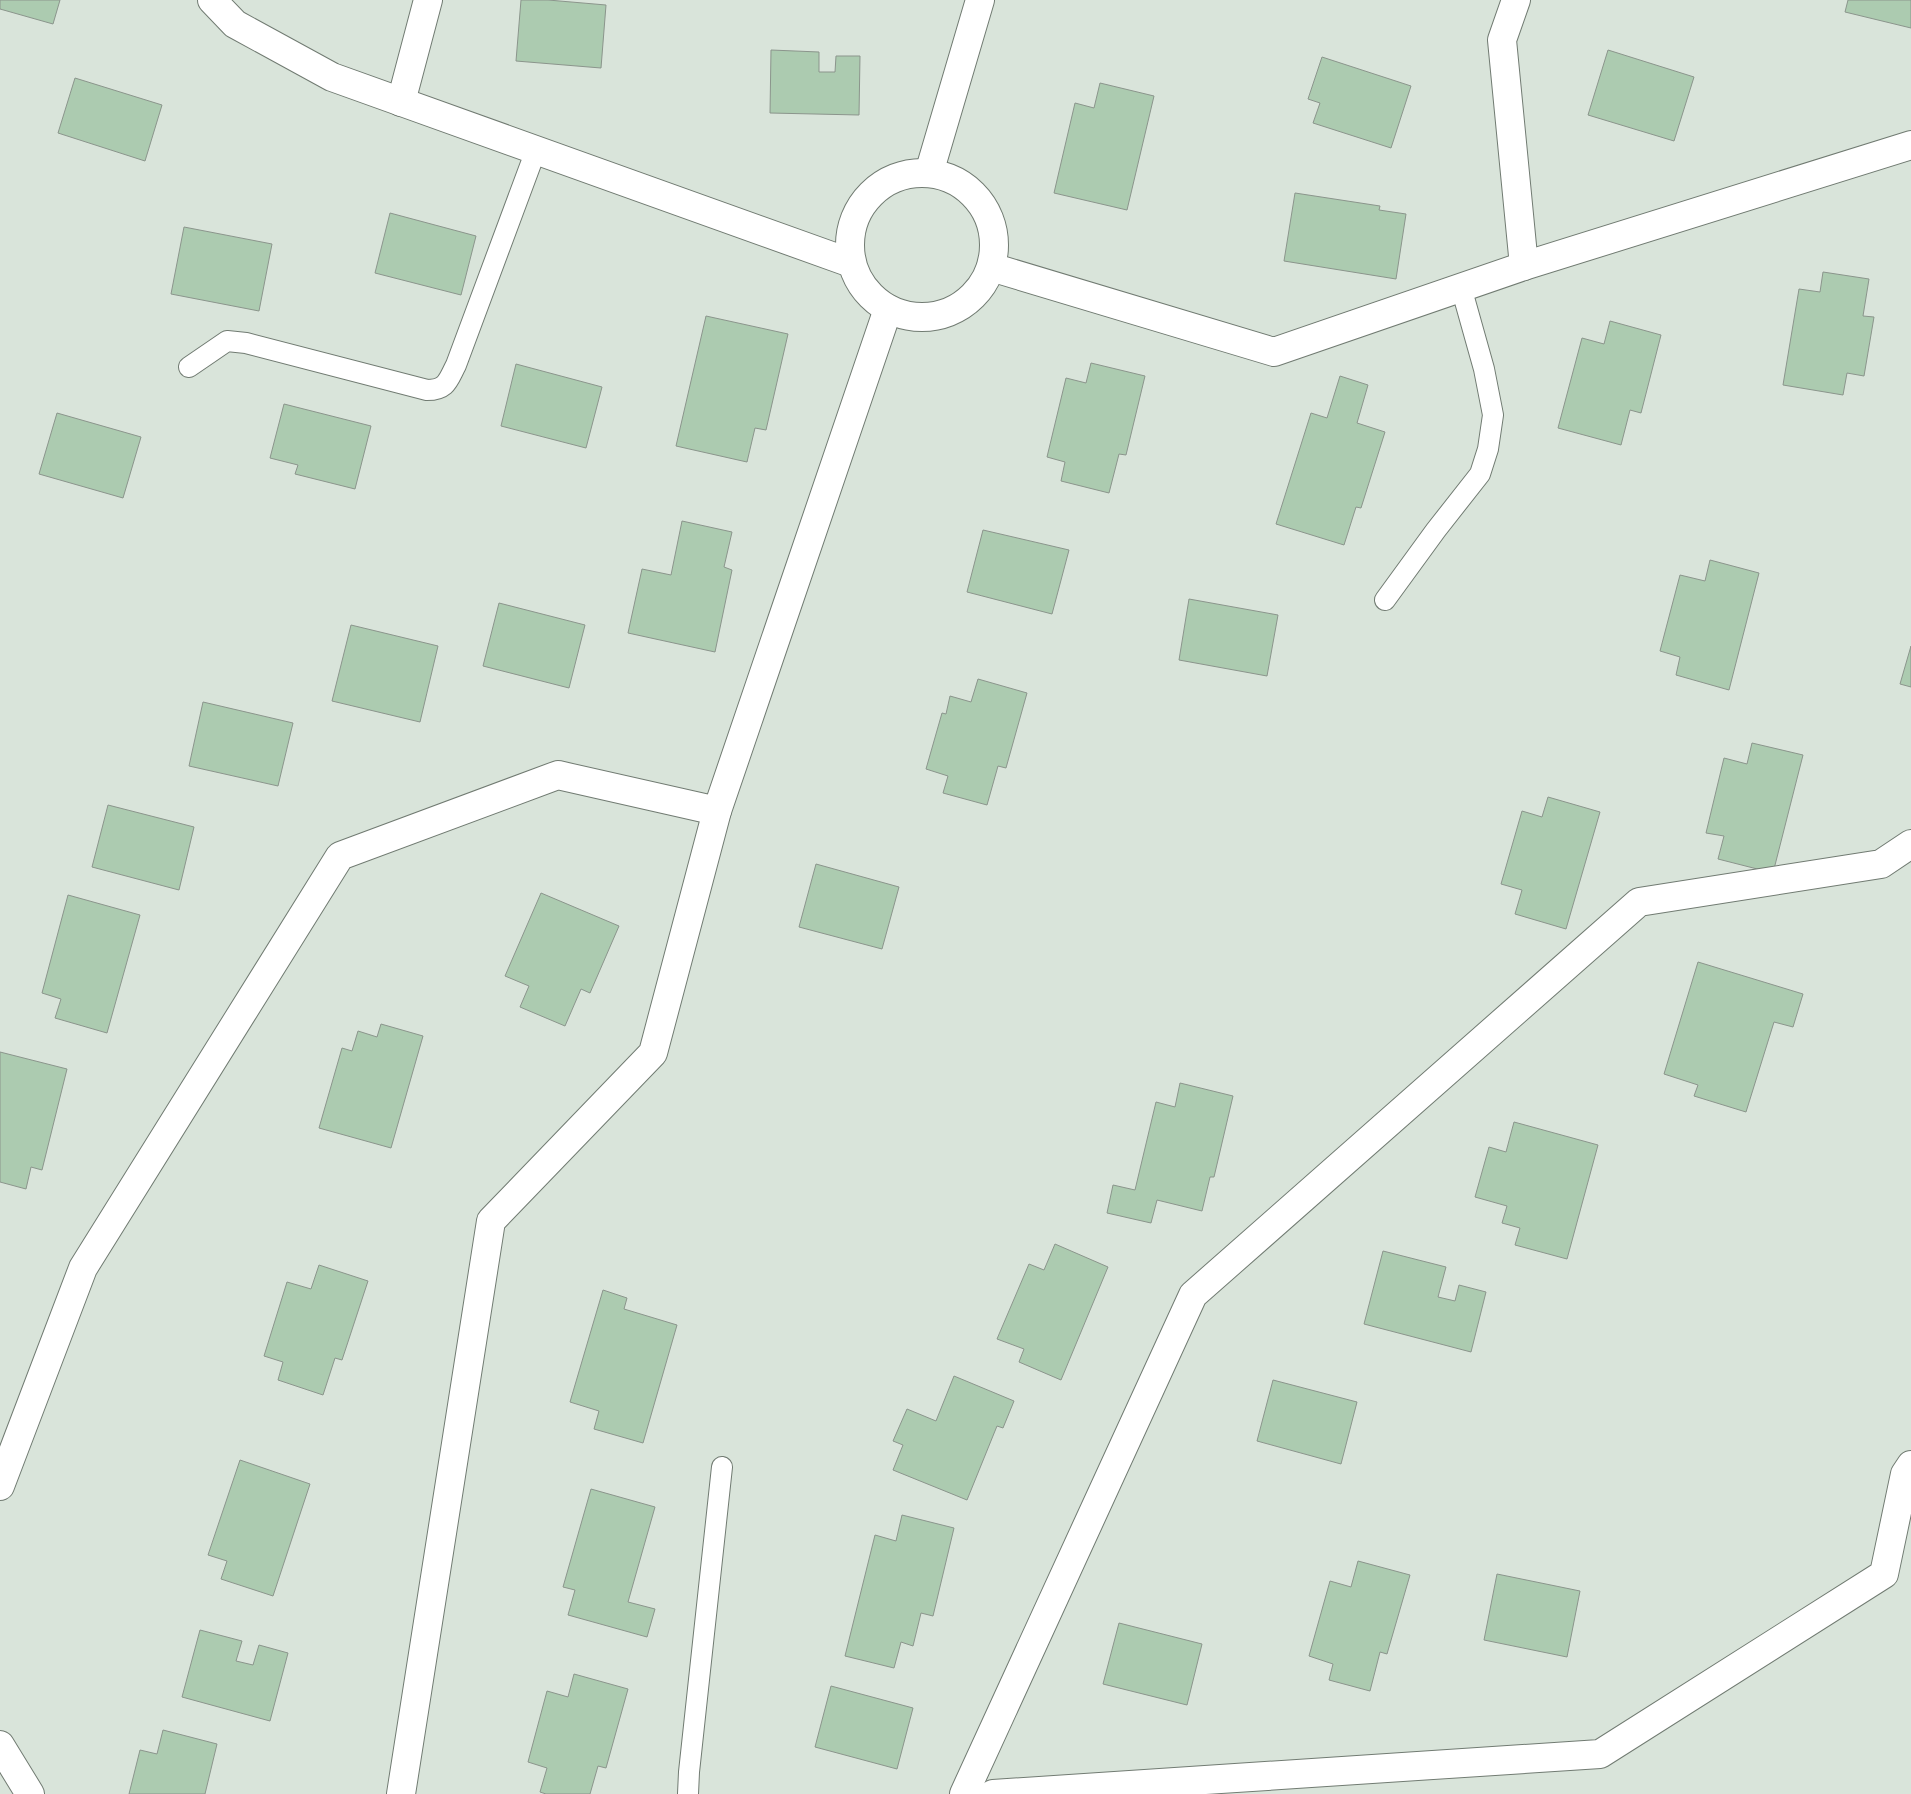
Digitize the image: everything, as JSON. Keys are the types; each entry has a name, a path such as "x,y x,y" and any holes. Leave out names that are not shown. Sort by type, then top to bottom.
{"street":[{"path":"212,0 235,24 324,73 851,263"},
{"path":"401,102 428,0"},
{"path":"929,173 980,0"},
{"path":"1516,0 1502,40 1524,266"},
{"path":"991,268 1274,352 1524,266 1911,145"},
{"path":"929,173 953,180 976,197 989,218 995,243 991,268 980,290 961,307 937,316 912,317 888,309 862,285 851,263 850,238 857,213 881,186 904,176 929,173"},
{"path":"401,1794 492,1221 653,1053 717,811 888,309"},
{"path":"0,1486 83,1268 340,856 558,775 717,811"},
{"path":"964,1794 1194,1295 1639,902 1881,864 1911,844"},
{"path":"993,1794 1600,1754 1884,1574 1905,1474 1911,1465"},
{"path":"0,1745 30,1794"}],"lane":[{"path":"189,367 227,342 246,343 427,390 436,390 446,385 456,365 536,150"},
{"path":"1385,600 1480,474 1488,449 1493,414 1484,369 1461,287"},
{"path":"688,1794 722,1467"}],"building":[{"path":"0,0 60,0 53,24 0,9"},
{"path":"521,0 548,0 606,5 601,68 516,61"},
{"path":"1848,0 1911,0 1911,28 1845,12"},
{"path":"771,50 819,52 819,72 835,72 836,56 860,56 859,115 770,113"},
{"path":"1608,50 1694,77 1674,141 1588,115"},
{"path":"1322,57 1411,86 1391,148 1313,123 1320,103 1308,99"},
{"path":"75,78 162,105 145,161 58,133"},
{"path":"1100,83 1154,96 1127,210 1054,193 1075,103 1094,108"},
{"path":"1295,193 1380,206 1379,210 1406,214 1396,279 1284,261"},
{"path":"390,213 476,236 461,295 375,273"},
{"path":"184,227 272,244 259,311 171,294"},
{"path":"1823,272 1869,279 1863,316 1874,317 1864,376 1847,373 1843,395 1783,385 1799,289 1820,292"},
{"path":"706,316 788,334 766,430 755,428 747,462 676,446"},
{"path":"1610,321 1661,335 1641,413 1630,410 1621,445 1558,428 1582,338 1604,344"},
{"path":"1091,363 1145,376 1126,455 1119,454 1109,493 1061,481 1065,462 1047,457 1066,378 1086,383"},
{"path":"516,364 602,387 586,448 501,426"},
{"path":"1340,376 1368,385 1357,423 1385,432 1361,508 1356,507 1344,545 1276,524 1311,413 1327,418"},
{"path":"284,404 371,426 355,489 295,474 298,465 270,458"},
{"path":"57,413 141,437 123,498 39,474"},
{"path":"682,521 732,532 724,567 732,570 715,652 628,633 642,569 671,575"},
{"path":"983,530 1069,550 1052,614 967,592"},
{"path":"1710,560 1759,573 1729,690 1676,675 1680,657 1660,651 1680,575 1705,581"},
{"path":"1189,599 1278,615 1267,676 1179,660"},
{"path":"499,603 585,625 569,688 483,666"},
{"path":"351,625 438,646 420,722 332,701"},
{"path":"1911,646 1911,687 1900,684"},
{"path":"978,679 1027,693 1006,768 998,766 987,805 943,793 948,776 926,769 942,713 946,714 950,696 971,702"},
{"path":"203,702 293,723 278,786 189,766"},
{"path":"1752,743 1803,755 1773,873 1718,859 1724,836 1706,833 1724,758 1747,764"},
{"path":"1548,797 1600,812 1566,929 1515,914 1522,890 1501,884 1522,811 1542,817"},
{"path":"108,805 194,827 179,890 92,867"},
{"path":"816,864 899,887 882,949 799,927"},
{"path":"541,893 619,926 590,993 581,989 565,1026 520,1007 529,986 505,976"},
{"path":"68,895 140,915 107,1033 55,1018 61,999 42,993"},
{"path":"1698,962 1803,994 1793,1027 1774,1022 1746,1112 1694,1096 1698,1085 1664,1074"},
{"path":"381,1024 423,1036 391,1148 319,1128 342,1048 352,1051 358,1031 377,1037"},
{"path":"0,1052 67,1069 42,1170 31,1167 26,1189 0,1182"},
{"path":"1180,1083 1233,1096 1214,1177 1210,1177 1202,1211 1157,1200 1151,1223 1107,1213 1113,1185 1135,1190 1156,1102 1175,1107"},
{"path":"1514,1122 1598,1145 1567,1259 1515,1245 1520,1228 1502,1223 1507,1206 1475,1197 1489,1147 1506,1152"},
{"path":"1055,1244 1108,1267 1061,1380 1019,1362 1024,1349 997,1339 1029,1264 1044,1270"},
{"path":"1383,1251 1446,1267 1438,1297 1455,1301 1459,1285 1486,1292 1471,1352 1364,1324"},
{"path":"319,1265 368,1281 342,1360 335,1358 323,1395 278,1380 283,1362 264,1356 287,1282 311,1289"},
{"path":"603,1290 627,1298 624,1309 677,1325 643,1443 594,1429 599,1411 570,1402"},
{"path":"954,1376 1014,1401 1003,1428 997,1426 967,1500 893,1470 903,1445 893,1441 907,1409 936,1421"},
{"path":"1273,1380 1357,1402 1341,1464 1257,1441"},
{"path":"240,1460 310,1484 273,1596 221,1579 227,1561 208,1555"},
{"path":"591,1489 655,1507 628,1602 655,1609 647,1637 568,1615 575,1590 563,1587"},
{"path":"902,1515 954,1528 933,1616 921,1613 913,1646 901,1642 894,1668 845,1656 875,1535 896,1541"},
{"path":"1358,1561 1410,1575 1387,1654 1380,1652 1370,1691 1329,1680 1333,1664 1309,1656 1330,1581 1351,1587"},
{"path":"1497,1574 1580,1591 1567,1657 1484,1640"},
{"path":"1119,1623 1202,1644 1187,1705 1103,1684"},
{"path":"200,1630 242,1641 236,1661 253,1665 259,1645 288,1653 270,1721 182,1697"},
{"path":"574,1674 628,1689 606,1768 598,1766 590,1794 546,1794 540,1792 547,1768 528,1762 547,1691 568,1697"},
{"path":"831,1686 913,1708 897,1769 815,1747"},
{"path":"163,1730 217,1744 205,1794 129,1794 140,1750 157,1754"}]}
